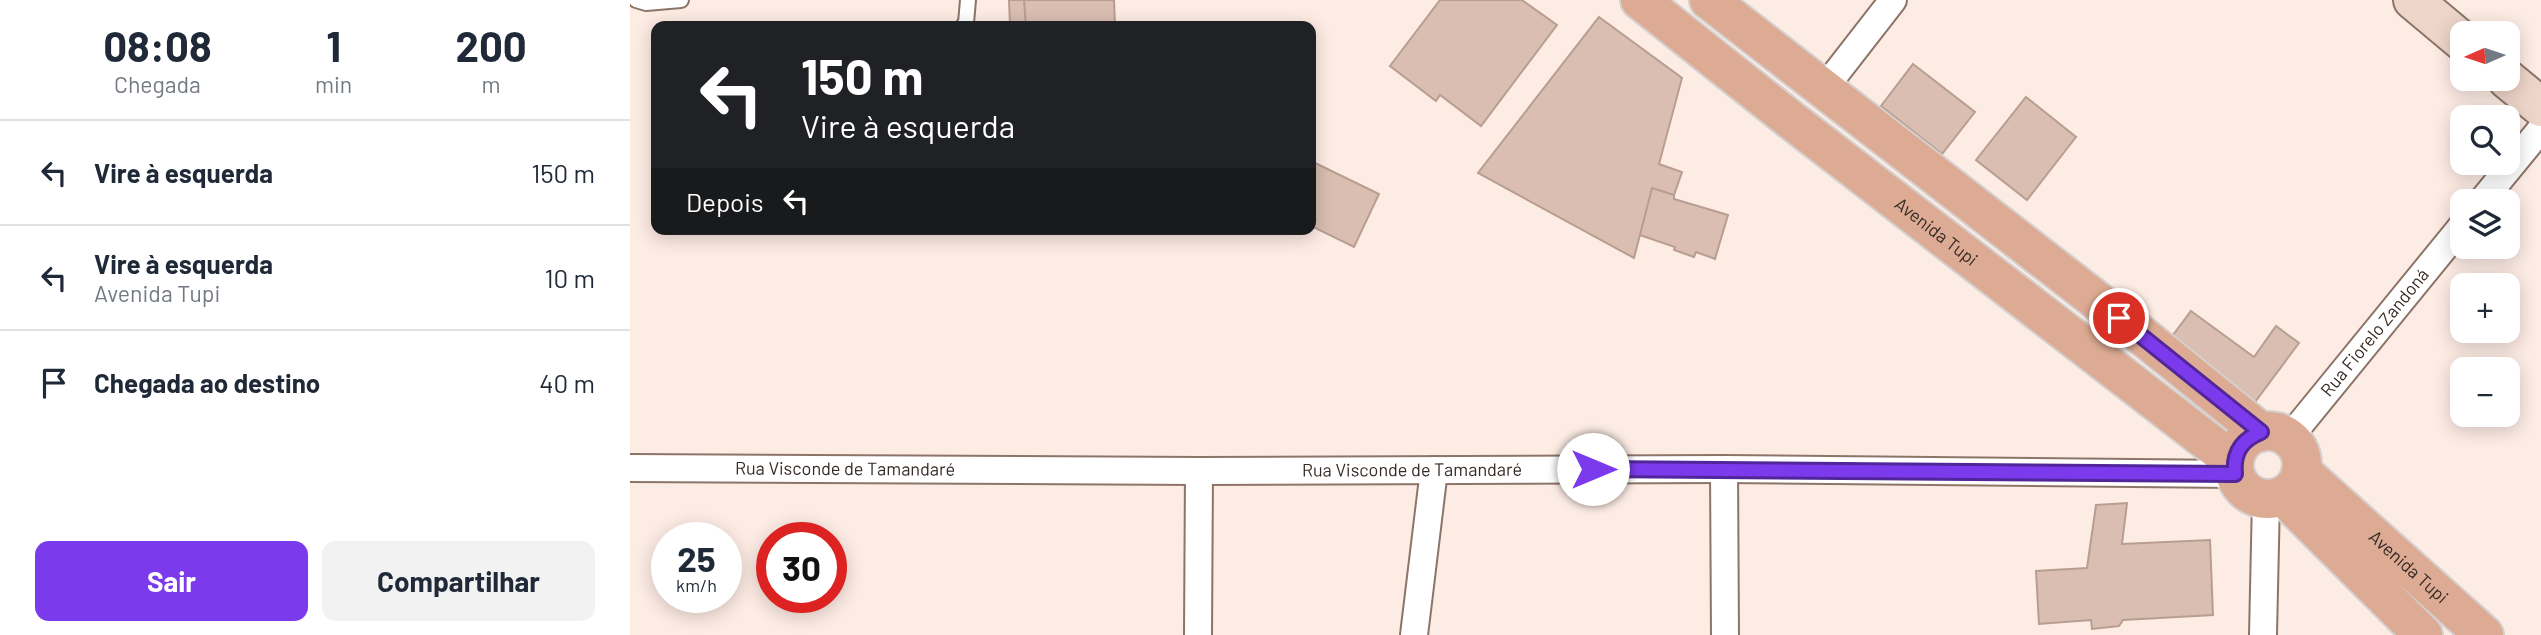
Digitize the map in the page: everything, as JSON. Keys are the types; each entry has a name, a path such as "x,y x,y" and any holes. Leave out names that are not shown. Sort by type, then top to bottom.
{"main road":[{"name":"Avenida Tupi","path":"1640,0 1791,120 2151,395 2235,468"},
{"name":"Avenida Tupi","path":"1710,0 2140,334 2280,467 2484,635"},
{"path":"2413,0 2450,31"},
{"path":"2520,90 2541,107"},
{"path":"2235,468 2243,442 2280,467"},
{"name":"Avenida Tupi","path":"2280,467 2423,635"}],"street":[{"path":"1823,90 1893,0"},
{"path":"2492,189 2541,130"},
{"name":"Rua Fiorelo Zandoná","path":"2280,467 2450,242"},
{"path":"2263,635 2280,467"},
{"name":"Rua Visconde de Tamandaré","path":"630,468 1199,471 2235,468"},
{"path":"1724,469 1725,635"},
{"path":"1414,635 1434,470"},
{"path":"1198,635 1199,471"}],"lane":[{"path":"636,0 646,3 681,0"},
{"path":"966,21 968,0"}],"building":[{"path":"1009,0 1024,0 1026,21 1010,21"},
{"path":"1024,0 1114,0 1115,21 1026,21"},
{"path":"1440,0 1522,0 1557,25 1481,126 1440,95 1436,101 1390,66"},
{"path":"1599,17 1682,78 1659,164 1682,172 1674,195 1652,188 1634,258 1478,173"},
{"path":"1913,64 1975,112 1942,154 1881,106"},
{"path":"2026,97 2076,137 2027,200 1976,160"},
{"path":"1316,163 1379,194 1354,247 1316,228"},
{"path":"1652,188 1674,195 1674,199 1728,215 1715,259 1696,252 1694,257 1640,235"},
{"path":"2191,311 2254,357 2276,326 2299,343 2255,402 2170,339"},
{"path":"2127,503 2122,544 2210,540 2213,615 2123,620 2119,626 2092,629 2091,620 2039,624 2036,571 2087,568 2096,505"}],"route":[{"path":"1593,469 2235,474 2237,451 2243,442 2261,432 2119,318"}]}
